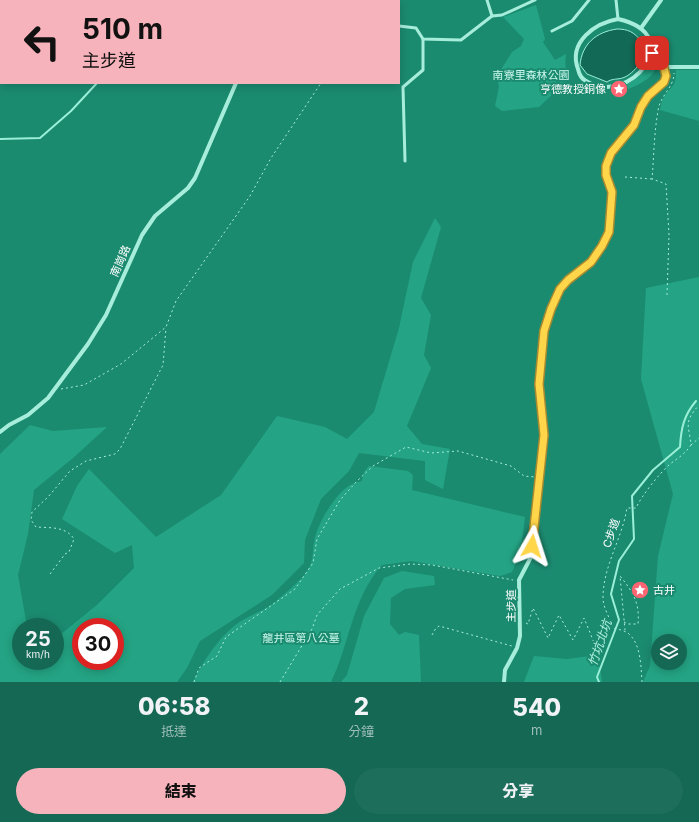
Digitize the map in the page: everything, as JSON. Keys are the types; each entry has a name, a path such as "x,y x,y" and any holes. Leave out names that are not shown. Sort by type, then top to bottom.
{"street":[{"path":"641,28 661,0"},
{"path":"618,19 627,21 641,28 649,37 652,53 643,70 636,76 612,87 590,84 583,80 576,64 576,51 581,40 589,31 598,25 618,19"},
{"path":"652,53 662,60 665,67 699,67"},
{"name":"主步道","path":"504,682 505,670 517,648 520,636 520,580 531,557 544,435 539,384 544,331 551,309 560,289 568,280 591,262 605,241 609,232 612,192 606,175 606,166 611,153 634,125 641,107 648,96 664,82 666,76 665,67"},
{"name":"南崗路","path":"0,432 9,425 28,415 48,398 88,344 106,315 142,235 155,216 188,188 195,178 236,84"}],"lane":[{"path":"486,0 492,16"},
{"path":"423,39 461,40 492,16 502,15 535,0"},
{"path":"552,31 572,20 589,0"},
{"path":"616,0 618,19"},
{"path":"400,26 416,28 423,39 423,70 403,87 405,161"}],"path":[{"path":"652,179 658,110 663,94 671,87 674,80 673,66"},
{"path":"50,574 65,554 69,552 74,539 67,532 59,528 36,526 31,520 32,512 48,497 70,471 86,461 115,454 120,449 163,365 166,327 176,301 250,196 271,158 320,84"},
{"path":"625,177 652,179 666,184 669,235 667,295"},
{"path":"54,390 84,385 121,364 166,327"},
{"path":"691,445 687,424 699,406"},
{"name":"C步道","path":"625,631 614,629 612,627 603,598 611,558 619,539 627,508 636,508 659,475 687,452 691,445 699,438"},
{"path":"194,682 199,668 217,656 226,637 295,589 313,563 317,539 340,500 372,466 406,446 431,453 458,451 511,466 524,476 540,478"},
{"path":"280,682 312,629 317,615 340,589 379,568 403,564 424,565 520,580"},
{"path":"624,622 628,624 638,624 640,610 634,596 620,576 624,622 625,631 640,652 642,682"},
{"path":"520,620 528,624 533,608 548,638 559,615 573,640 584,618 595,645 601,635 608,628 612,627"},
{"path":"432,635 439,626 517,648"}],"green space":[{"name":"南寮里森林公園","path":"536,5 545,39 543,42 555,60 566,54 566,68 571,77 539,107 502,111 495,106 499,87 497,76 512,52 521,46 524,39 503,17"},
{"path":"651,55 655,58 656,64 650,77 634,87 621,91 611,90 613,87 633,79"},
{"path":"676,70 699,70 699,121 660,110 663,98 673,86"},
{"path":"435,218 441,227 421,298 431,315 424,355 431,368 407,426 422,444 450,449 443,489 425,480 425,461 359,453 349,471 321,499 305,540 304,563 272,595 200,641 187,668 177,682 0,682 0,454 30,425 53,431 107,427 73,458 34,490 28,534 18,575 25,618 12,618 12,670 64,670 64,632 72,625 72,670 124,670 124,618 81,618 98,604 134,568 132,545 115,553 62,519 77,486 89,469 156,537 221,495 277,416 325,427 347,439 374,412 399,328 413,262"},
{"path":"699,277 699,682 643,682 650,666 651,652 651,670 687,670 687,634 652,634 658,556 673,494 641,379 646,288"},
{"name":"龍井區第八公墓","path":"369,466 408,471 413,475 412,490 525,517 521,550 512,572 500,576 411,561 382,565 364,592 352,621 343,652 331,682 193,682 210,652 227,632 243,620 271,605 294,586 305,574 311,562 314,543 322,519 338,495 344,489 352,484 362,481 364,472"},
{"path":"402,571 434,576 435,585 405,589 391,598 390,624 399,635 405,632 419,635 421,682 341,682 347,675 364,616 384,578"},
{"path":"598,655 602,682 524,682 534,656 567,659"}],"water":[{"path":"617,29 628,30 633,33 644,46 643,56 638,66 634,71 625,77 607,82 587,74 580,65 581,58 587,45 597,36"}],"waterway":[{"path":"0,139 40,138 71,111 96,84"},
{"name":"竹坑北坑","path":"599,682 597,677 619,620 611,594 619,561 634,539 632,496 653,470 680,447 684,422 696,401"}],"place":[{"name":"亨德教授銅像","path":"619,89"},
{"name":"古井","path":"640,590"}],"route":[{"path":"532,546 544,435 539,384 544,331 551,309 560,289 577,272 591,262 602,246 609,232 612,192 606,175 606,166 611,153 627,136 634,125 641,107 648,96 664,82 666,76 665,67 662,60 659,56 652,53"}]}
